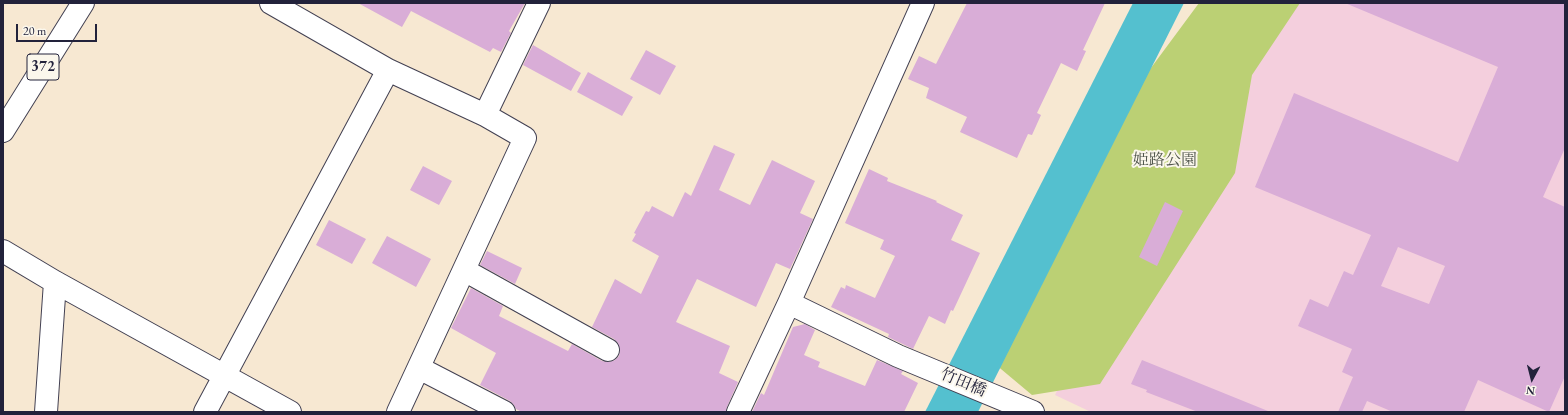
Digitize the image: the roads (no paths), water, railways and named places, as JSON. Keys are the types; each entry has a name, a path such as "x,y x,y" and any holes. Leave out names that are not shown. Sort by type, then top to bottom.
{"main road":[{"name":"372","path":"7,118 83,3"},
{"path":"271,3 388,70 485,115 525,138 398,412"},
{"path":"485,115 539,3"},
{"path":"738,412 789,303 923,3"},
{"path":"205,412 388,70"},
{"path":"3,251 55,282 290,412"},
{"path":"464,270 608,350"},
{"path":"46,412 55,282"},
{"name":"竹田橋","path":"789,303 898,356 1030,411"},
{"path":"418,368 504,412"}],"water":[{"path":"1133,3 1184,3 978,412 925,412"}],"park label":[{"name":"姫路公園","path":"1165,161"}]}
